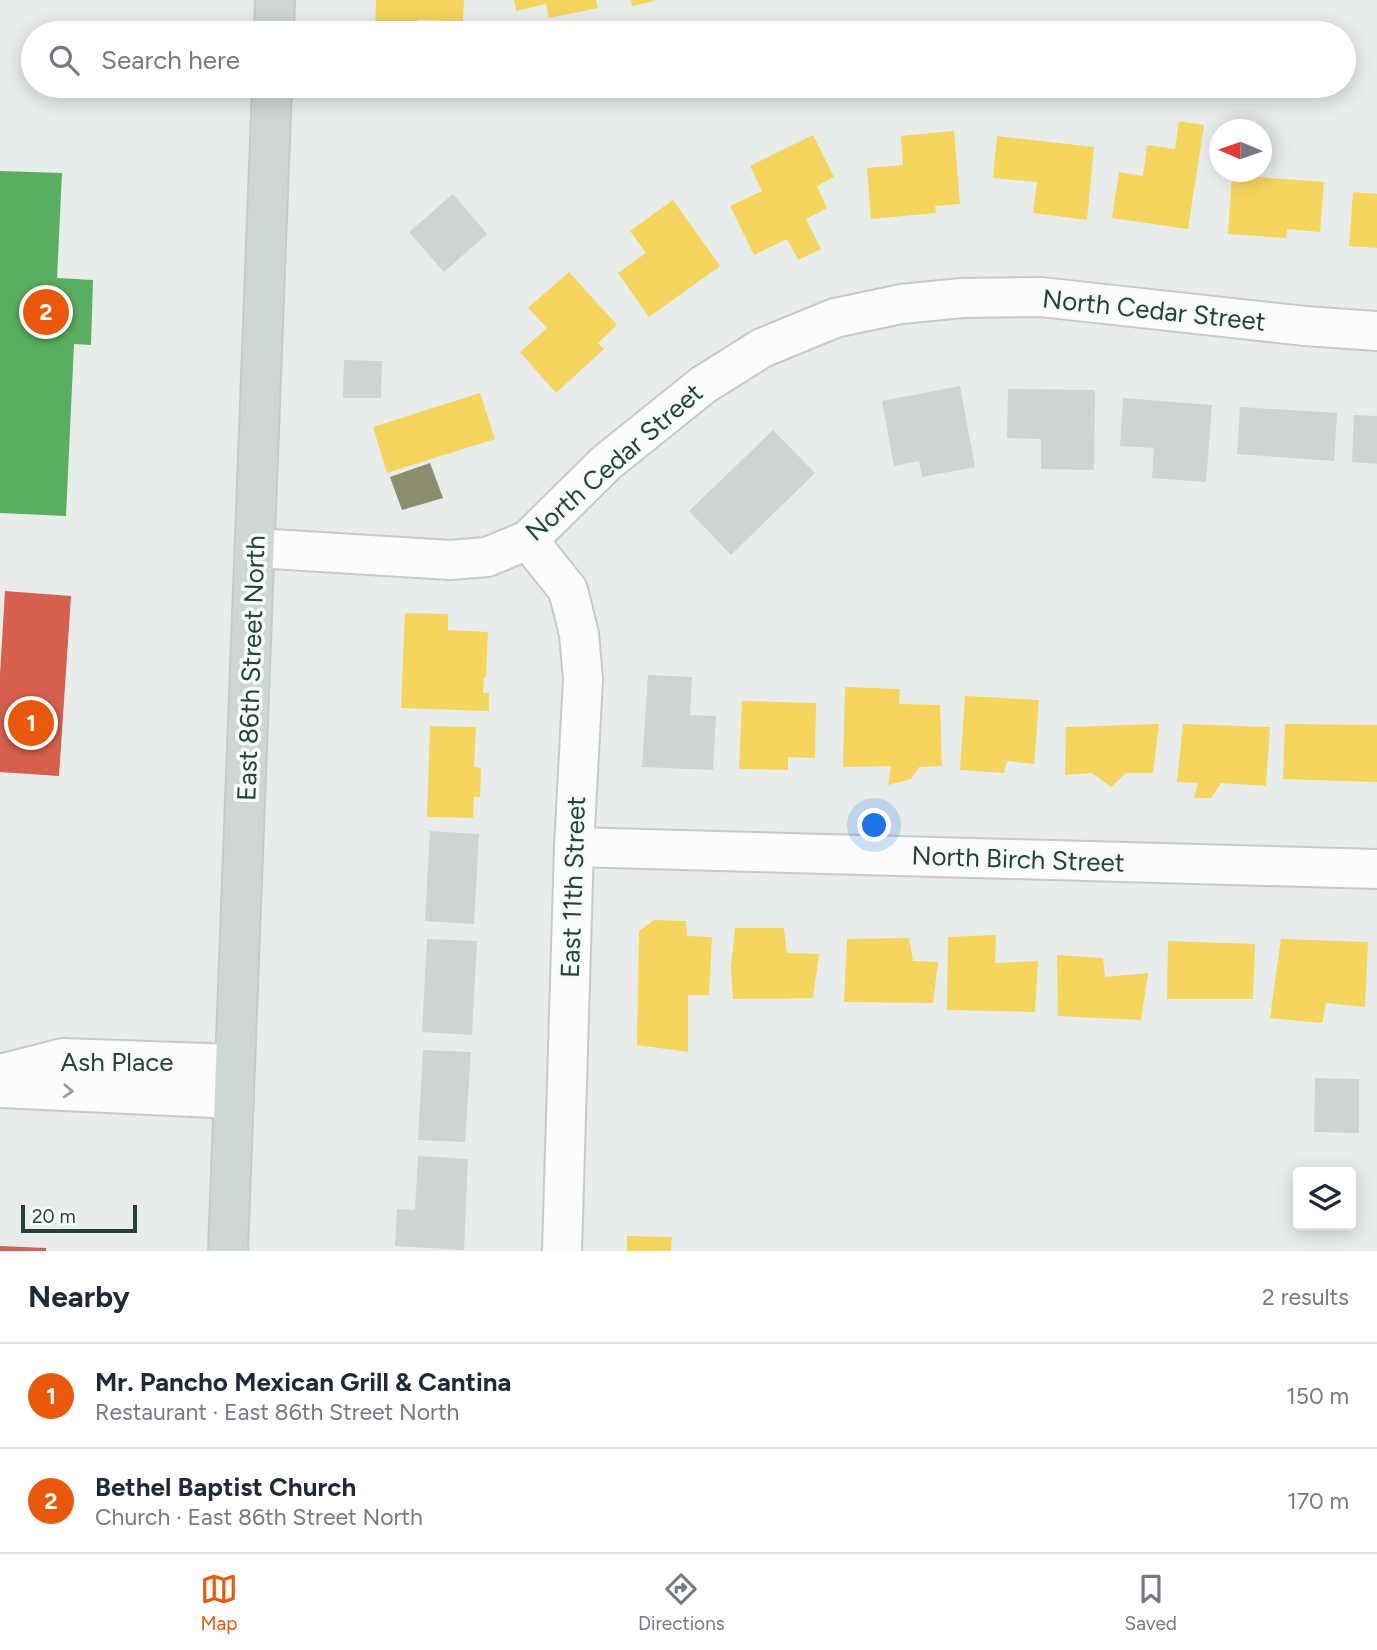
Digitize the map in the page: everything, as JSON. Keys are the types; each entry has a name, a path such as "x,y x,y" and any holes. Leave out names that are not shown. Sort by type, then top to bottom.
{"main road":[{"path":"274,21 275,0"},
{"name":"East 86th Street North","path":"229,1251 272,98"}],"street":[{"name":"North Cedar Street","path":"256,548 450,560 487,557 528,540 606,463 703,385 762,348 835,318 901,304 962,298 1041,297 1305,326 1377,331"},
{"name":"East 11th Street","path":"528,540 568,590 579,634 583,679 574,847 562,1251"},
{"name":"North Birch Street","path":"574,847 1377,869"},
{"name":"Ash Place","path":"0,1074 63,1058 234,1081"},
{"name":"Ash Place","path":"0,1088 234,1081"}],"building: Homes":[{"path":"376,0 464,0 463,21 375,21"},
{"path":"514,0 596,0 598,8 549,18 546,4 516,11"},
{"path":"631,0 655,0 655,1 632,6"},
{"path":"1179,121 1204,125 1188,229 1112,218 1119,172 1143,176 1147,145 1175,149"},
{"path":"954,131 960,204 935,206 936,213 871,219 867,168 903,165 901,136"},
{"path":"813,135 834,177 817,186 827,208 806,219 821,249 798,260 787,239 754,255 730,206 762,191 750,166"},
{"path":"997,136 1094,147 1087,220 1033,213 1037,182 993,178"},
{"path":"1272,178 1324,182 1320,232 1287,229 1286,238 1228,234 1232,182 1272,182"},
{"path":"1353,192 1377,194 1377,248 1349,246"},
{"path":"673,200 720,266 649,317 618,273 646,253 630,231"},
{"path":"569,272 617,325 598,343 604,349 556,393 520,352 547,328 528,308"},
{"path":"480,393 495,439 387,473 373,427"},
{"path":"405,613 448,614 448,630 488,632 483,693 489,693 489,711 401,708"},
{"path":"845,687 900,689 899,704 940,705 942,766 919,767 911,779 888,785 891,766 843,767"},
{"path":"965,696 1039,700 1034,764 1007,761 1004,773 960,770"},
{"path":"742,701 816,703 815,758 788,757 788,770 739,769"},
{"path":"1159,724 1153,773 1126,773 1111,787 1092,773 1065,775 1066,727"},
{"path":"1183,724 1270,727 1266,786 1221,783 1211,798 1194,798 1198,783 1177,782"},
{"path":"1285,724 1377,725 1377,782 1283,779"},
{"path":"430,726 476,727 474,767 481,768 480,797 474,797 473,818 427,817"},
{"path":"654,920 686,921 687,936 712,937 709,995 688,995 688,1052 637,1045 639,931"},
{"path":"735,928 784,928 787,953 819,954 813,998 733,999 731,967"},
{"path":"996,935 995,963 1038,961 1035,1012 947,1010 948,937"},
{"path":"909,938 913,961 938,962 933,1003 844,1002 847,939"},
{"path":"1281,939 1368,942 1365,1007 1326,1003 1322,1023 1270,1018"},
{"path":"1168,941 1255,944 1253,999 1167,999"},
{"path":"1057,955 1103,958 1105,977 1148,973 1141,1020 1058,1016"},
{"path":"627,1236 672,1237 671,1251 627,1251"}],"building: Shops":[{"path":"5,591 71,596 59,776 0,772 0,674"},
{"path":"0,1246 46,1248 46,1251 0,1251"}],"building: Public":[{"path":"0,171 62,173 57,278 93,280 91,345 74,344 66,516 0,513"}],"building: Industry":[{"path":"430,463 443,498 402,510 390,477"}],"building: Other":[{"path":"453,194 487,234 444,272 409,232"},
{"path":"344,360 382,361 381,398 343,398"},
{"path":"960,386 975,467 922,477 919,461 894,466 882,401"},
{"path":"1008,389 1095,390 1094,470 1041,469 1041,439 1007,438"},
{"path":"1123,398 1212,405 1206,482 1152,478 1154,448 1120,446"},
{"path":"1240,407 1337,413 1334,461 1237,454"},
{"path":"1354,415 1377,416 1377,464 1352,462"},
{"path":"773,430 815,473 731,555 689,511"},
{"path":"648,675 692,677 690,715 716,716 713,770 642,767"},
{"path":"430,831 479,834 474,924 425,921"},
{"path":"427,939 477,941 472,1035 422,1032"},
{"path":"423,1050 471,1052 465,1142 418,1140"},
{"path":"1315,1078 1359,1079 1359,1133 1314,1132"},
{"path":"418,1156 468,1159 464,1250 395,1246 397,1209 415,1210"}],"place":[{"name":"Bethel Baptist Church","path":"46,312"},
{"name":"Mr. Pancho Mexican Grill & Cantina","path":"31,723"}]}
